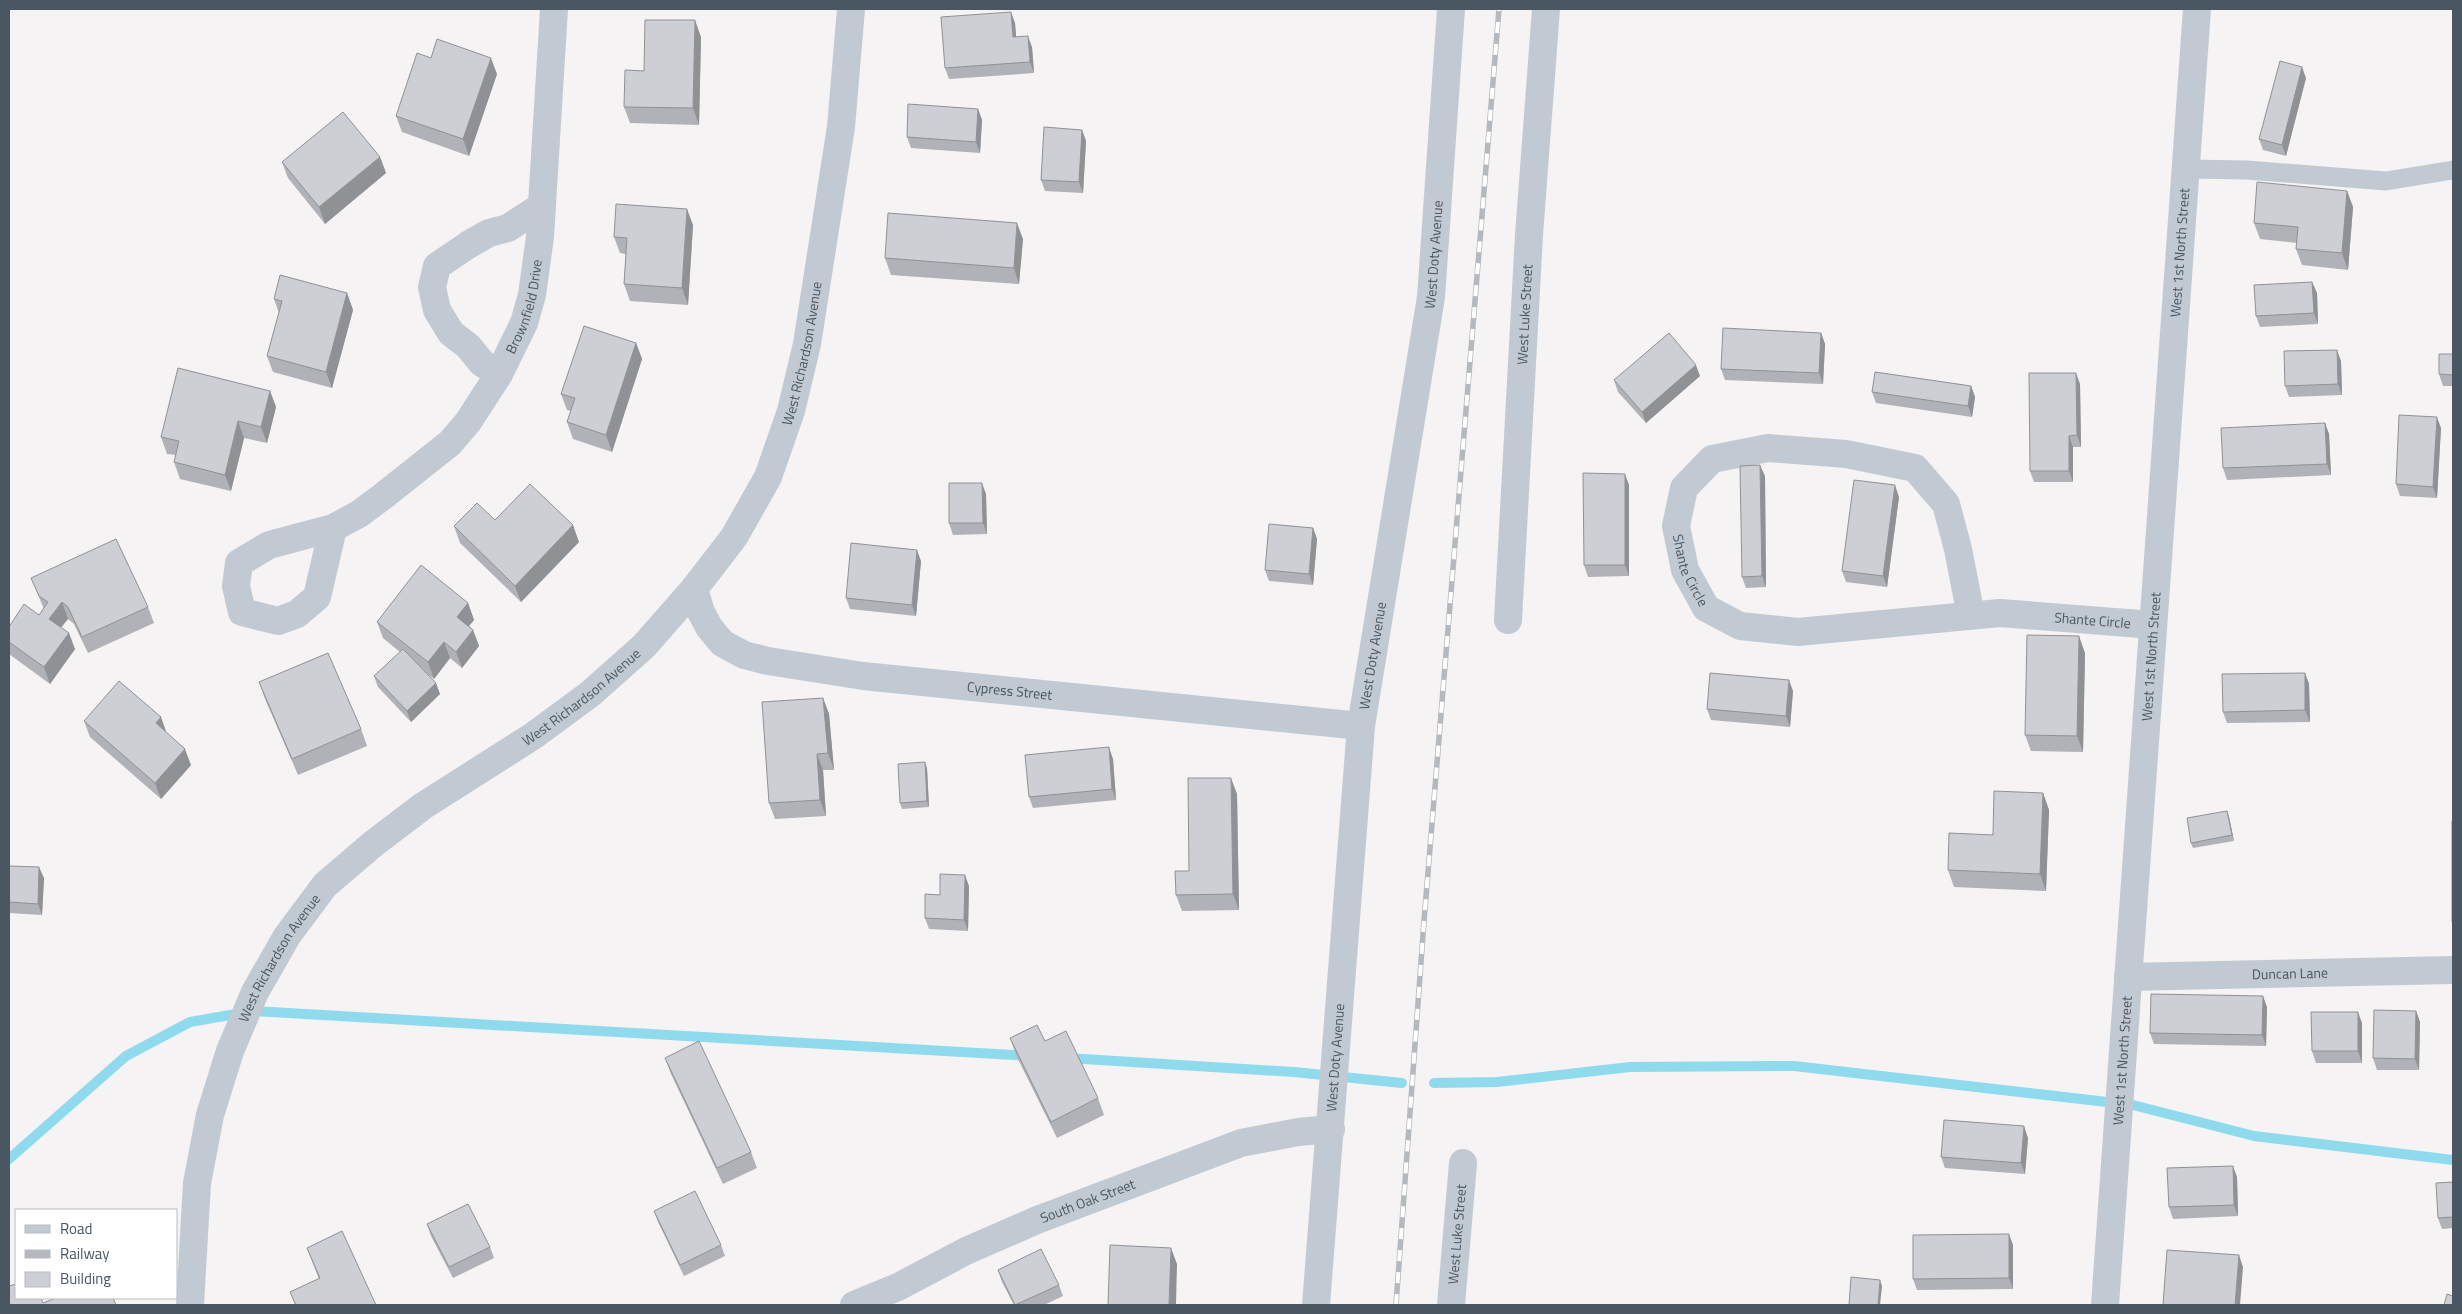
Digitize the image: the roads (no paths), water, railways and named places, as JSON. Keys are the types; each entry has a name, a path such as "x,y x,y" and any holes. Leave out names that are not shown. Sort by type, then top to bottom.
{"street":[{"name":"Brownfield Drive","path":"333,528 359,514 450,443 468,422 499,374 524,323 532,295 542,206 554,9"},
{"name":"West Richardson Avenue","path":"190,1305 198,1183 210,1115 230,1051 255,992 288,936 325,885 373,844 423,806 533,736 590,694 644,646 694,589 734,538 768,477 790,411 807,344 841,127 851,9"},
{"name":"West Doty Avenue","path":"1316,1305 1332,1130 1361,726 1431,297 1451,9"},
{"name":"West Luke Street","path":"1508,620 1529,235 1546,9"},
{"name":"West 1st North Street","path":"2105,1305 2198,9"},
{"path":"499,374 482,363 468,346 451,332 437,310 432,287 437,266 468,245 489,234 508,228 542,206"},
{"name":"Shante Circle","path":"1971,616 1958,549 1946,504 1916,468 1846,454 1768,448 1712,459 1684,488 1676,526 1685,570 1706,608 1740,626 1798,632 1971,616 2000,613 2153,624"},
{"name":"Cypress Street","path":"694,589 701,612 709,627 722,643 744,654 768,661 863,676 1361,726"},
{"name":"Duncan Lane","path":"2128,976 2453,970"},
{"name":"South Oak Street","path":"854,1305 898,1287 966,1251 1038,1220 1241,1143 1298,1132 1332,1130"},
{"name":"West Luke Street","path":"1451,1305 1463,1163"}],"lane":[{"path":"2186,169 2247,170 2386,181 2453,170"}],"waterway":[{"path":"9,1159 126,1056 190,1022 253,1011 1030,1056"},
{"path":"1067,1058 1294,1072 1402,1083"},
{"path":"1434,1083 1497,1082 1630,1067 1794,1066 2133,1105 2254,1136 2453,1160"}],"railway":[{"path":"1396,1305 1424,921 1499,9"}]}
